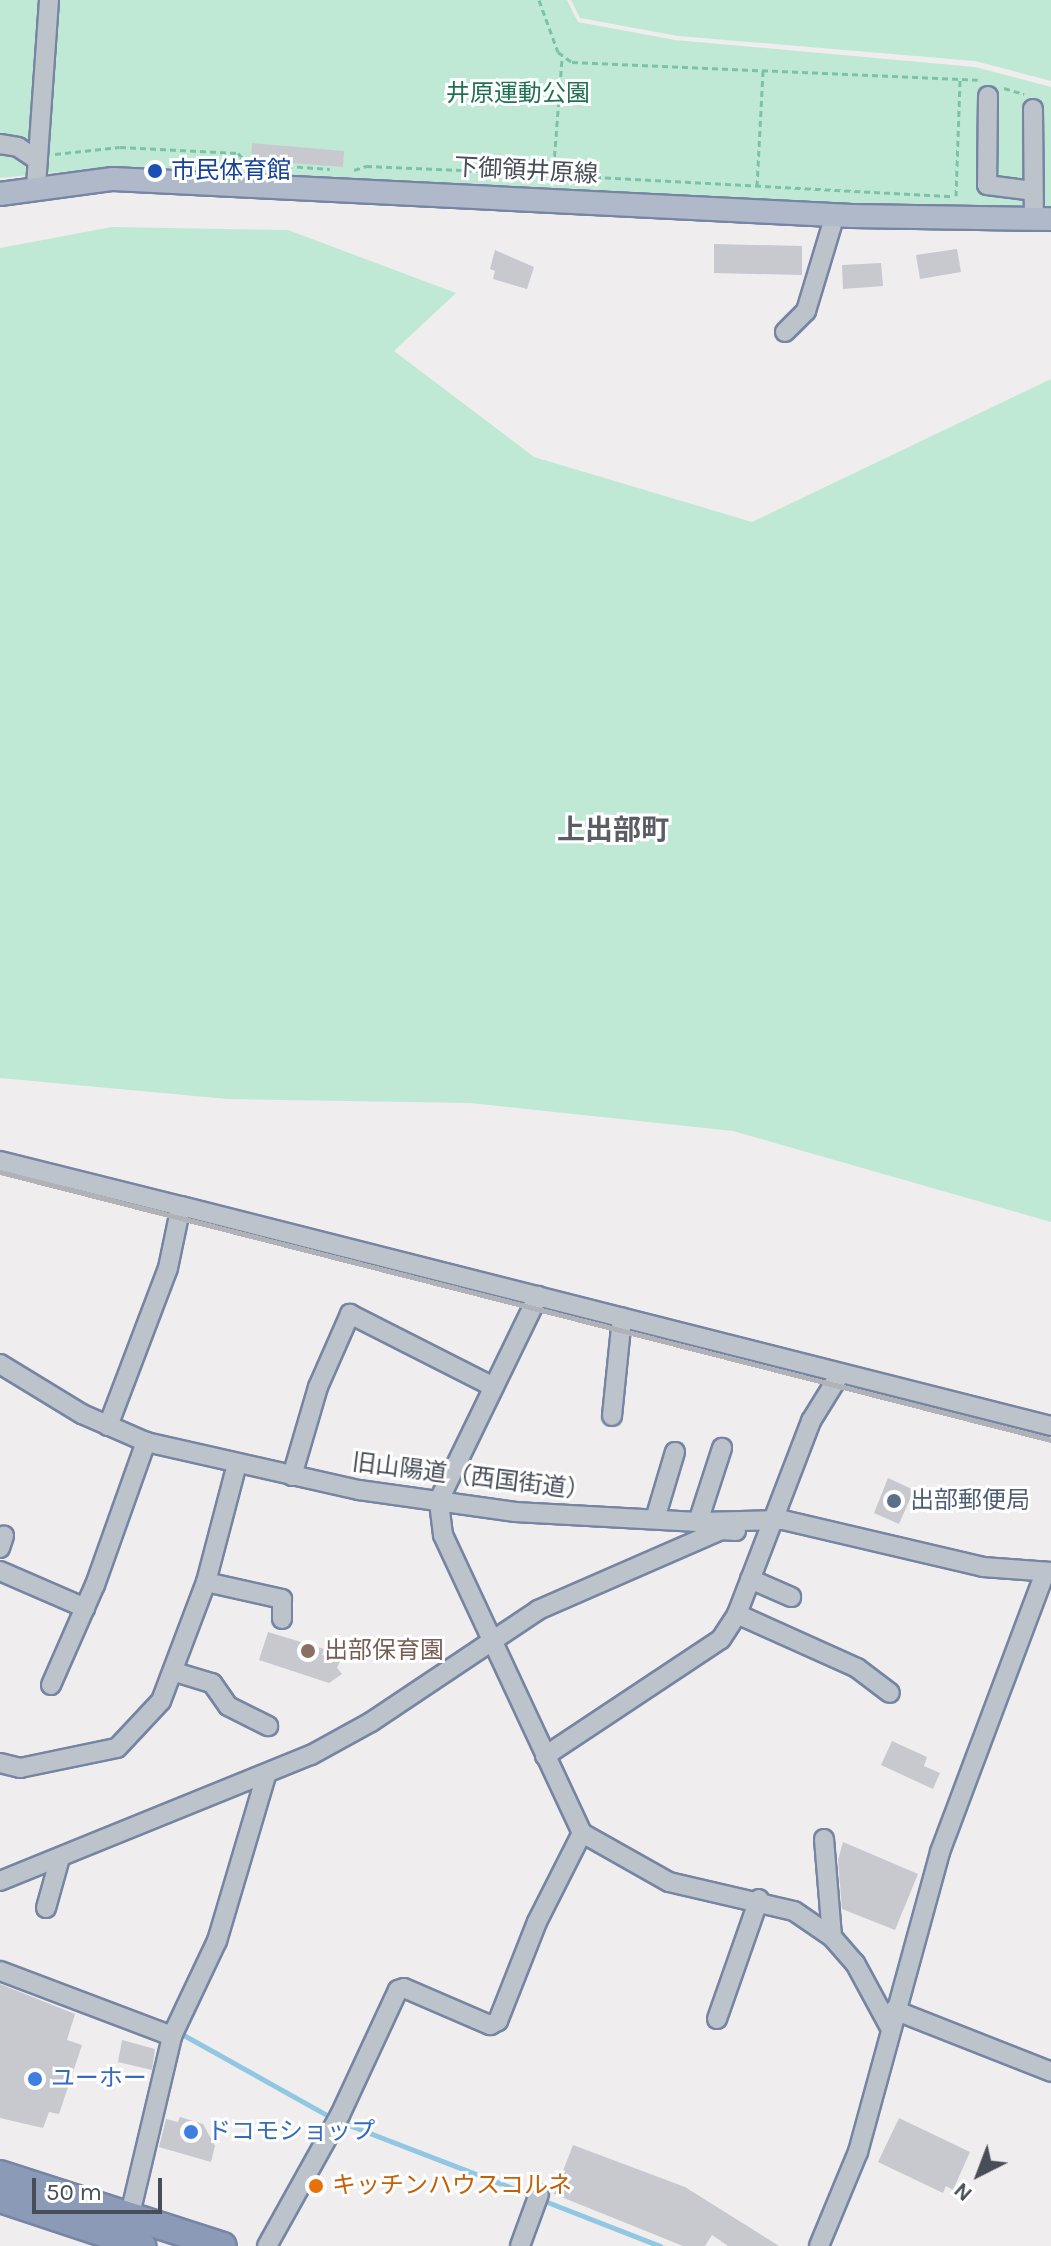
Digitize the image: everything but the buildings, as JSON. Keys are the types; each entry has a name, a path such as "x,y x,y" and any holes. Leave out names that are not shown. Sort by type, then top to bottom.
{"highway":[{"path":"0,2174 132,2234"},
{"path":"0,2199 132,2234 223,2246"}],"main road":[{"name":"下御領井原線","path":"0,194 37,167 113,179 249,183 835,215 1037,208"}],"street":[{"path":"37,167 49,0"},
{"path":"991,88 987,185 1037,208 1035,104"},
{"path":"0,144 18,147 37,167"},
{"path":"785,332 806,311 835,215"},
{"path":"0,1161 1051,1426"},
{"path":"108,1426 168,1268 181,1206"},
{"path":"538,1296 439,1500 443,1535 582,1833 669,1882 759,1899 794,1911 832,1937 891,2018 1051,2072"},
{"path":"292,1476 318,1387 350,1314 494,1387"},
{"path":"612,1416 622,1318"},
{"name":"旧山陽道（西国街道）","path":"0,1364 108,1426 146,1442 292,1476 515,1512 698,1522 772,1521 983,1567 1048,1572"},
{"path":"545,1756 710,1649 737,1614 811,1421 840,1374"},
{"path":"51,1685 85,1608 146,1442"},
{"path":"698,1522 722,1448"},
{"path":"655,1519 675,1452"},
{"path":"0,1763 20,1768 117,1748 161,1701 175,1672 206,1582 237,1464"},
{"path":"0,1881 266,1776 371,1722 538,1610 721,1530 755,1531 772,1521"},
{"path":"0,1571 85,1608"},
{"path":"819,2246 858,2152 891,2018 940,1852 1048,1572"},
{"path":"750,1579 791,1597"},
{"path":"206,1582 282,1599 282,1619"},
{"path":"737,1614 857,1668 890,1693"},
{"path":"175,1672 212,1683 228,1706 268,1726"},
{"path":"132,2234 174,2033 217,1941 266,1776"},
{"path":"267,2246 337,2120 398,1990 404,1988 490,2025 498,2021 537,1922 582,1833"},
{"path":"824,1839 832,1937"},
{"path":"46,1908 60,1858"},
{"path":"717,2019 759,1899"},
{"path":"0,1971 174,2033"},
{"path":"520,2246 537,2198"}],"path":[{"path":"539,0 562,59 553,176"},
{"path":"562,59 960,79 1035,104"},
{"path":"757,186 763,70"},
{"path":"956,196 960,79"},
{"path":"37,167 112,146 238,153 247,163 339,169 366,166 971,197"}],"green space":[{"name":"井原運動公園","path":"0,0 567,0 578,22 675,40 975,67 1051,87 1051,210 684,198 118,166 0,178"},
{"path":"571,0 1051,0 1051,81 975,61 678,36 580,18"},
{"path":"112,227 288,230 456,293 394,351 534,457 752,522 1051,379 1051,1222 733,1131 470,1103 228,1099 0,1078 0,248"}],"waterway":[{"path":"180,2033 332,2118"},
{"path":"341,2122 533,2196"},
{"path":"542,2200 660,2246"}],"railway":[{"path":"0,1172 1051,1440"}],"place":[{"name":"市民体育館","path":"155,171"},
{"name":"出部郵便局","path":"894,1501"},
{"name":"出部保育園","path":"308,1651"},
{"name":"ユーホー","path":"35,2079"},
{"name":"ドコモショップ","path":"191,2132"},
{"name":"キッチンハウスコルネ","path":"316,2186"}],"district":[{"name":"上出部町","path":"613,830"}]}
